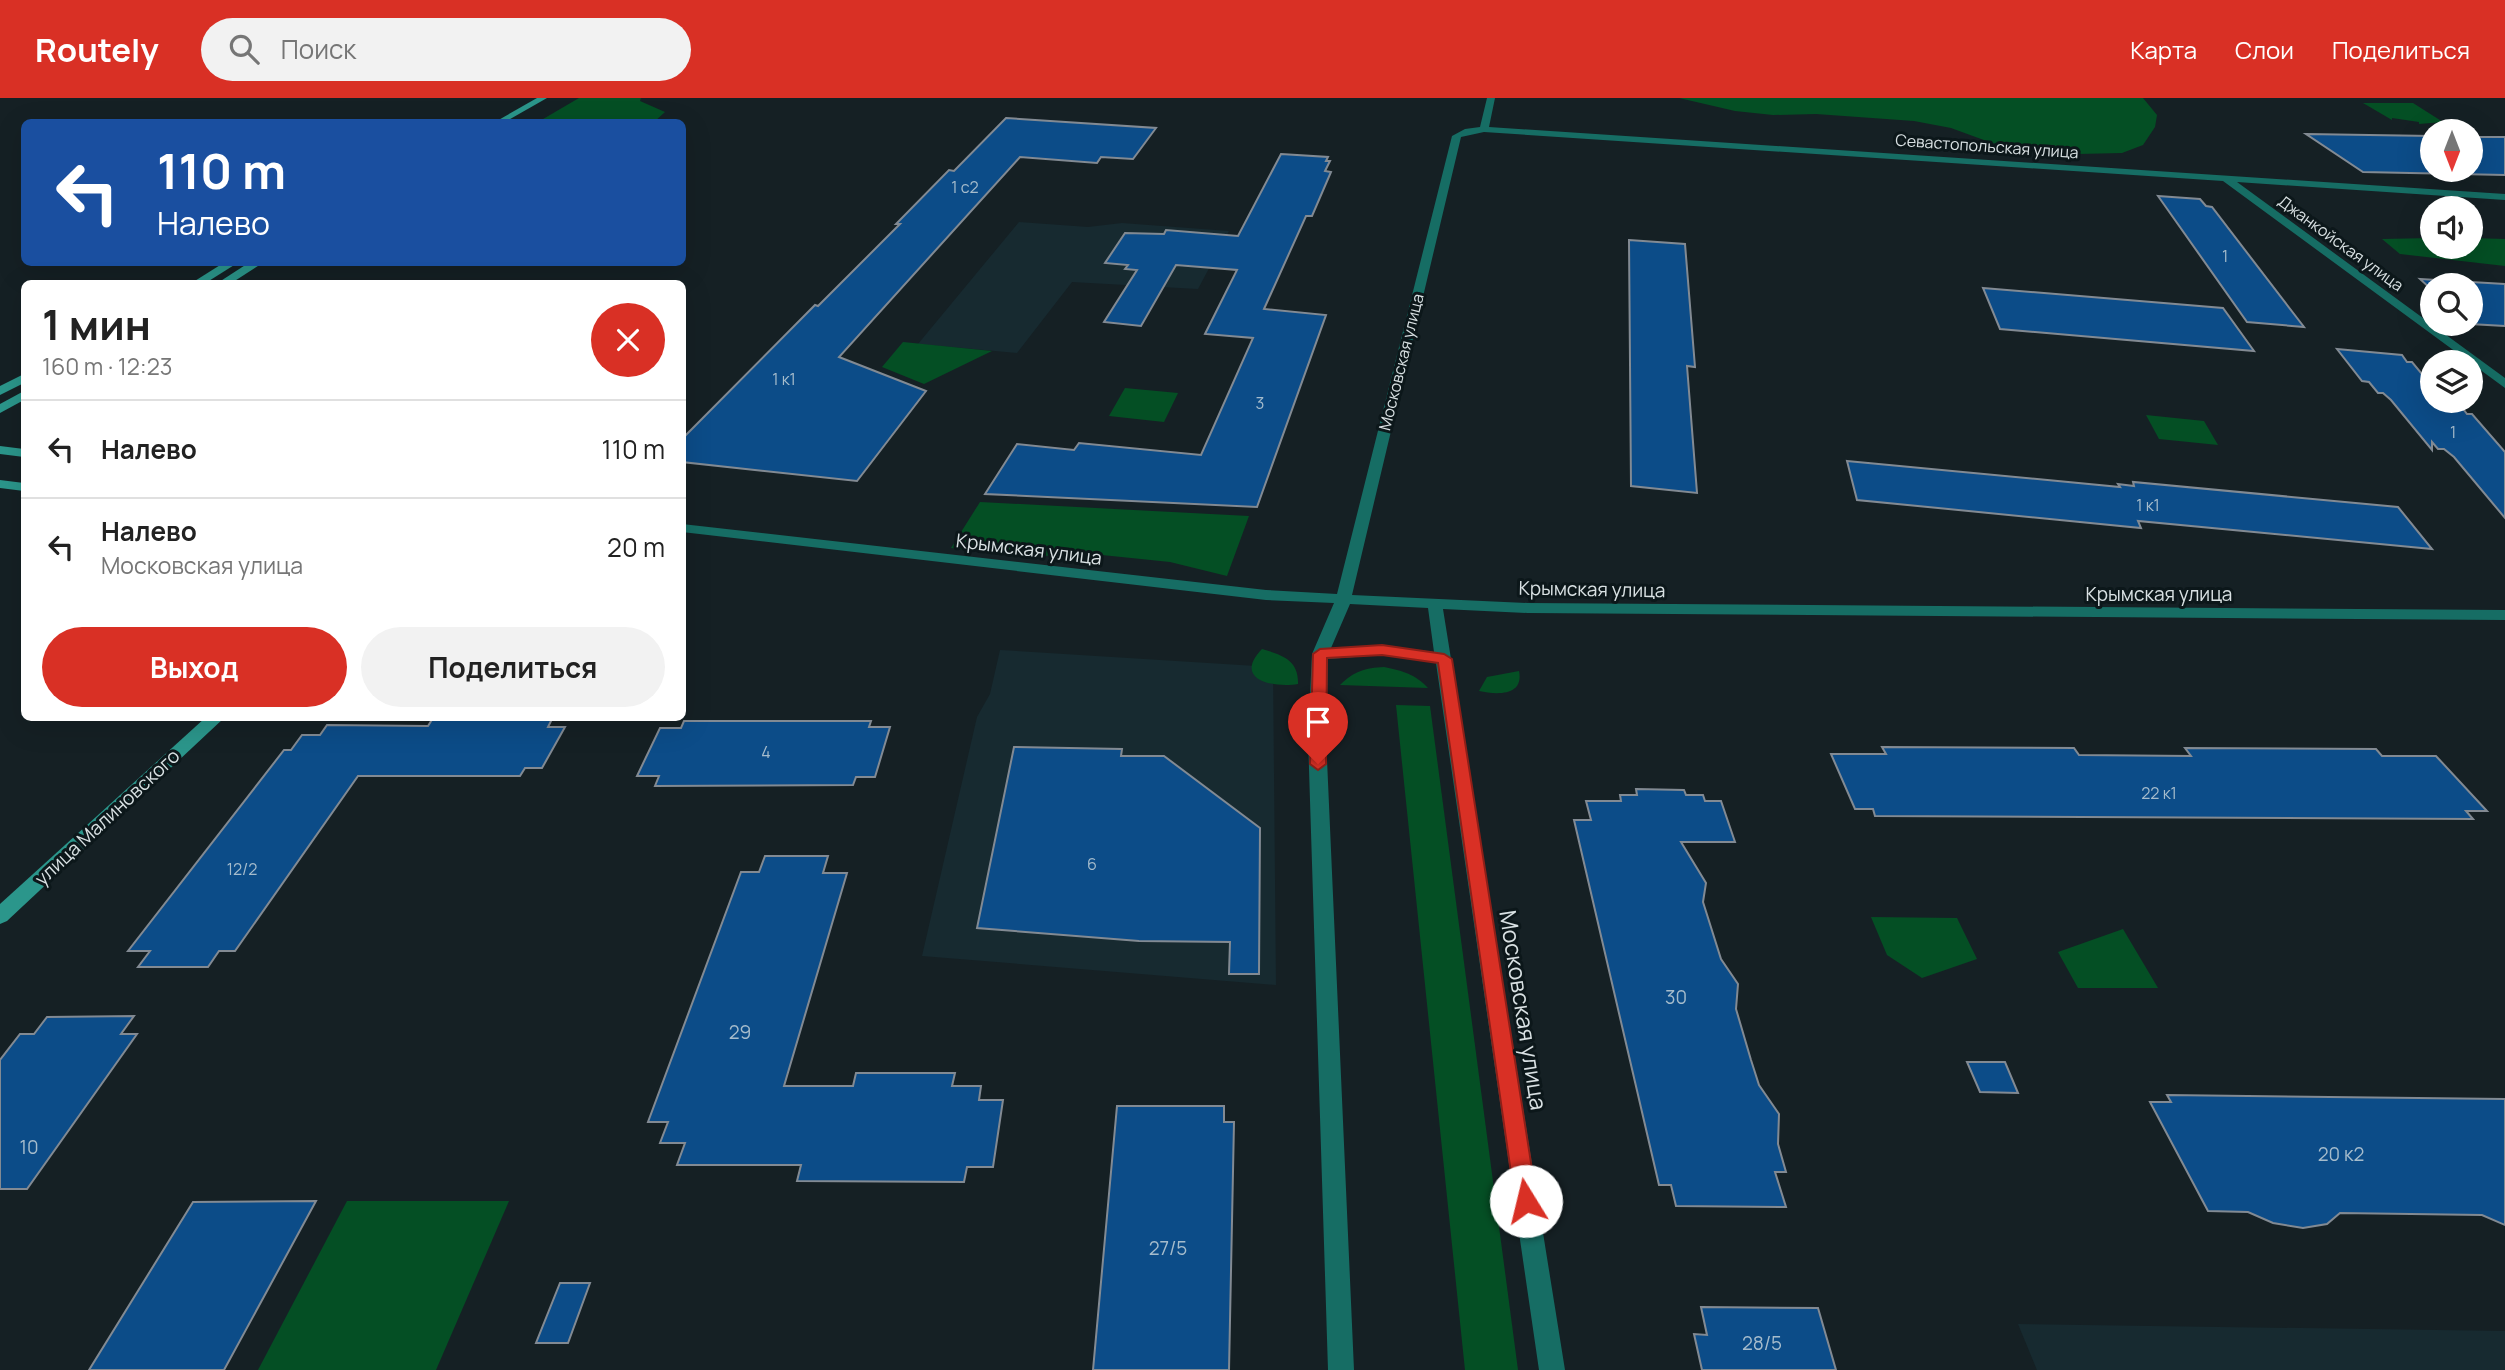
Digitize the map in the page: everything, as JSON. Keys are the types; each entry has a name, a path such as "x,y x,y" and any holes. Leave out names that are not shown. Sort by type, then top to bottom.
{"main road":[{"path":"504,119 543,98"},
{"path":"202,280 227,266"},
{"path":"229,280 252,266"},
{"path":"0,391 21,380"},
{"path":"0,409 21,397"},
{"path":"0,450 21,453"},
{"path":"2,485 21,487"},
{"name":"улица Малиновского","path":"0,916 212,721"}],"street":[{"path":"1484,129 1491,98"},
{"name":"Севастопольская улица","path":"1468,131 1484,129 2505,197"},
{"name":"Московская улица","path":"1343,601 1457,136 1468,131"},
{"name":"Джанкойская улица","path":"2225,178 2505,384"},
{"name":"Крымская улица","path":"686,528 1266,596 1343,601 1555,608 2505,615"},
{"path":"1341,1370 1317,737 1320,654 1343,601"},
{"name":"Московская улица","path":"1435,605 1552,1370"},
{"path":"1320,654 1382,650 1444,659"}],"shaded area":[{"path":"1019,222 1088,227 1122,223 1229,231 1198,289 1072,282 1017,353 918,344"},
{"path":"1000,650 1273,667 1276,985 922,956 977,717 990,694"},
{"path":"2018,1324 2505,1331 2505,1370 2037,1370"}],"green space":[{"path":"579,98 641,98 640,101 665,112 657,119 543,119"},
{"path":"1679,98 2143,98 2157,115 2155,127 2143,145 2122,153 2078,154 1992,143 1951,128 1914,121 1816,114 1773,115 1735,111"},
{"path":"2363,103 2413,103 2438,119 2420,119 2419,124 2392,120"},
{"path":"2420,238 2420,256 2400,254 2382,239"},
{"path":"2483,238 2505,239 2505,266 2444,259 2483,259"},
{"path":"903,342 992,351 924,384 882,367"},
{"path":"1125,388 1178,393 1164,422 1109,416"},
{"path":"2146,415 2204,421 2218,445 2159,439"},
{"path":"980,502 1249,516 1227,576 1170,562 1102,555 1023,556 951,548"},
{"path":"1262,649 1288,660 1296,669 1298,684 1268,683 1254,675 1254,660"},
{"path":"1384,667 1408,674 1428,688 1340,685 1360,671"},
{"path":"1519,671 1517,685 1508,692 1479,691 1487,677"},
{"path":"1396,705 1430,706 1518,1370 1465,1370"},
{"path":"1871,917 1957,918 1977,959 1922,978 1887,955"},
{"path":"2123,929 2158,988 2078,988 2058,952"},
{"path":"347,1201 509,1201 436,1370 258,1370"}],"building":[{"path":"1006,118 1156,128 1133,159 1101,157 1097,163 1020,157 839,357 926,391 857,481 686,462 686,435 900,224 896,224 949,170 954,171"},
{"path":"2306,134 2420,136 2420,173 2363,172"},
{"path":"2483,137 2505,137 2505,175 2483,175"},
{"path":"1281,154 1328,157 1326,161 1330,161 1325,171 1331,172 1312,216 1306,216 1264,309 1326,315 1257,507 985,494 1017,444 1074,450 1079,443 1201,455 1253,338 1205,334 1237,270 1176,265 1141,326 1104,322 1137,270 1125,269 1128,265 1105,263 1125,233 1164,234 1166,230 1238,236"},
{"path":"2158,196 2200,199 2206,206 2212,207 2304,327 2247,322"},
{"path":"1629,240 1685,244 1695,367 1687,366 1697,493 1631,486"},
{"path":"2483,283 2505,284 2505,326 2483,325"},
{"path":"1983,288 2223,308 2254,351 2000,329"},
{"path":"2337,349 2402,355 2420,372 2420,413 2472,414 2505,452 2505,518 2454,457 2444,449 2438,449 2432,442 2432,450 2391,400 2383,393 2378,393 2369,382 2362,381"},
{"path":"1847,461 2120,487 2118,484 2134,486 2133,482 2398,507 2432,549 2138,521 2141,528 1857,500"},
{"path":"431,721 551,721 548,727 565,727 542,768 525,768 520,776 358,776 235,951 219,951 208,967 138,967 150,951 128,951 284,750 291,750 302,735 320,735 327,725 428,726"},
{"path":"684,721 871,721 869,727 890,727 875,777 856,777 853,785 655,786 659,776 637,776 660,728 681,728"},
{"path":"1014,747 1122,749 1121,756 1164,756 1260,828 1259,974 1229,974 1230,942 1139,941 977,928"},
{"path":"1882,747 2074,748 2079,755 2191,756 2185,748 2376,749 2382,756 2436,756 2487,811 2466,811 2473,819 1875,816 1873,809 1855,809 1831,754 1886,754"},
{"path":"1636,789 1684,790 1686,795 1703,795 1705,801 1721,801 1735,842 1681,842 1706,883 1703,902 1721,959 1738,984 1736,1009 1751,1060 1759,1085 1779,1114 1778,1144 1786,1172 1775,1172 1786,1207 1676,1206 1671,1185 1659,1185 1574,820 1591,820 1586,801 1621,801 1620,795 1637,795"},
{"path":"765,856 828,856 823,873 847,873 784,1086 853,1086 856,1073 955,1073 952,1086 981,1086 979,1100 1003,1100 993,1167 967,1167 964,1182 797,1181 801,1165 677,1165 685,1143 660,1143 668,1122 648,1122 741,872 759,872"},
{"path":"134,1016 121,1034 137,1034 27,1189 0,1189 0,1060 20,1034 34,1034 47,1017"},
{"path":"1967,1062 2005,1062 2018,1093 1980,1092"},
{"path":"2167,1095 2505,1099 2505,1225 2482,1215 2340,1213 2327,1224 2303,1228 2273,1223 2248,1212 2208,1211 2150,1102 2171,1102"},
{"path":"1117,1106 1224,1106 1224,1122 1234,1122 1229,1370 1093,1370"},
{"path":"316,1201 224,1370 89,1370 193,1202"},
{"path":"560,1283 590,1283 568,1343 536,1343"},
{"path":"1701,1307 1818,1308 1836,1370 1702,1370 1694,1334 1707,1335"}],"route":[{"path":"1318,764 1320,654 1382,650 1444,659 1526,1201"}]}
